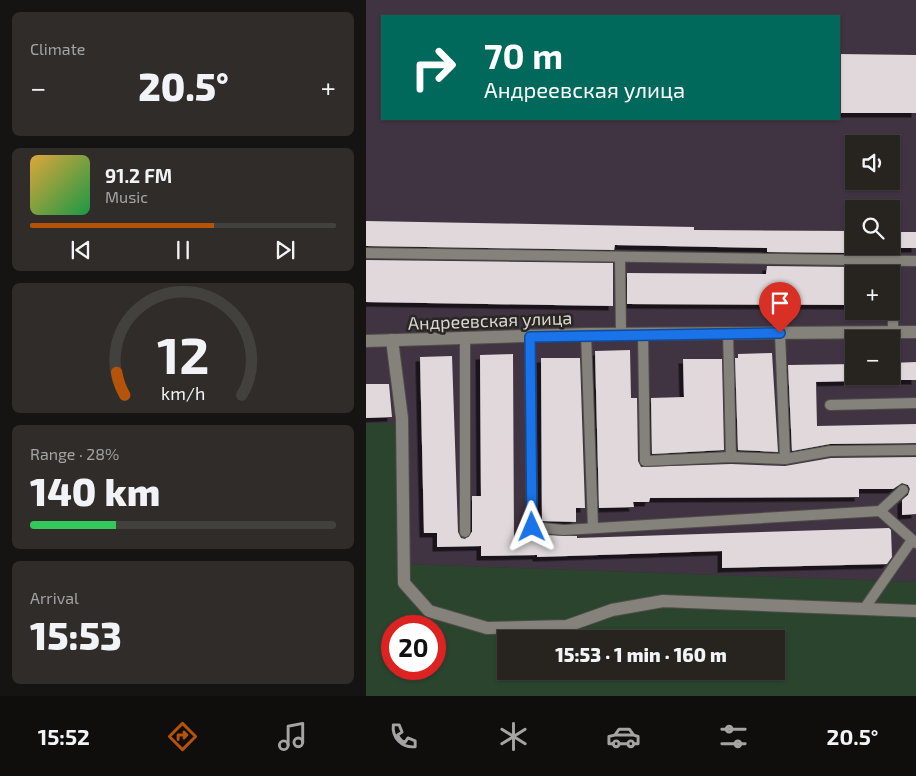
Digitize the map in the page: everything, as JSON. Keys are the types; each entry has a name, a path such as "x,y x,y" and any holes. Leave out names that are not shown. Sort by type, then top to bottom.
{"street":[{"name":"Андреевская улица","path":"366,341 586,334 845,332"},
{"name":"Андреевская улица","path":"900,332 916,332"},
{"path":"392,340 402,418 404,583 429,611 488,628 567,626 612,610 663,601 916,611"}],"lane":[{"path":"366,253 916,260"},
{"path":"620,256 621,334"},
{"path":"893,260 893,330"},
{"path":"728,333 731,457"},
{"path":"780,333 785,459"},
{"path":"586,334 593,527"},
{"path":"643,334 645,461 731,457 785,459 830,451 916,450"},
{"path":"530,337 532,527 564,530 880,511 904,490"},
{"path":"465,338 465,532"},
{"path":"830,405 916,403"},
{"path":"864,609 914,542 880,511"}],"shaded area":[{"path":"366,0 916,0 916,582 402,564 396,423 366,423"}],"green space":[{"path":"366,423 396,423 402,564 916,582 916,696 366,696"}],"building":[{"path":"840,54 916,55 916,113 840,113"},
{"path":"366,221 694,227 694,230 845,231 845,253 767,252 767,248 615,245 614,250 366,246"},
{"path":"900,232 916,232 916,248 900,248"},
{"path":"366,260 613,263 613,306 366,302"},
{"path":"767,266 845,267 845,305 627,304 627,273 766,274"},
{"path":"630,350 631,398 637,398 638,461 641,467 731,464 785,466 831,458 916,457 916,514 902,515 902,500 908,495 910,489 908,485 902,483 893,489 859,489 859,497 650,498 649,502 633,502 634,507 599,508 595,351"},
{"path":"772,353 778,452 738,450 735,358 738,358 738,354"},
{"path":"513,354 514,540 542,539 542,535 577,536 577,538 889,528 891,530 892,557 887,564 722,568 722,551 537,557 537,555 481,556 481,546 437,547 437,533 424,533 420,357 452,356 458,532 461,538 465,539 472,532 472,496 481,496 480,355"},
{"path":"541,358 580,358 585,508 576,508 576,522 542,521"},
{"path":"683,359 722,359 724,450 652,454 651,398 684,397"},
{"path":"916,362 916,380 900,380 900,363"},
{"path":"845,364 845,381 816,382 817,426 916,424 916,443 830,444 792,451 788,365"},
{"path":"366,384 389,384 392,417 366,418"}],"route":[{"path":"532,527 530,337 586,334 780,333"}]}
